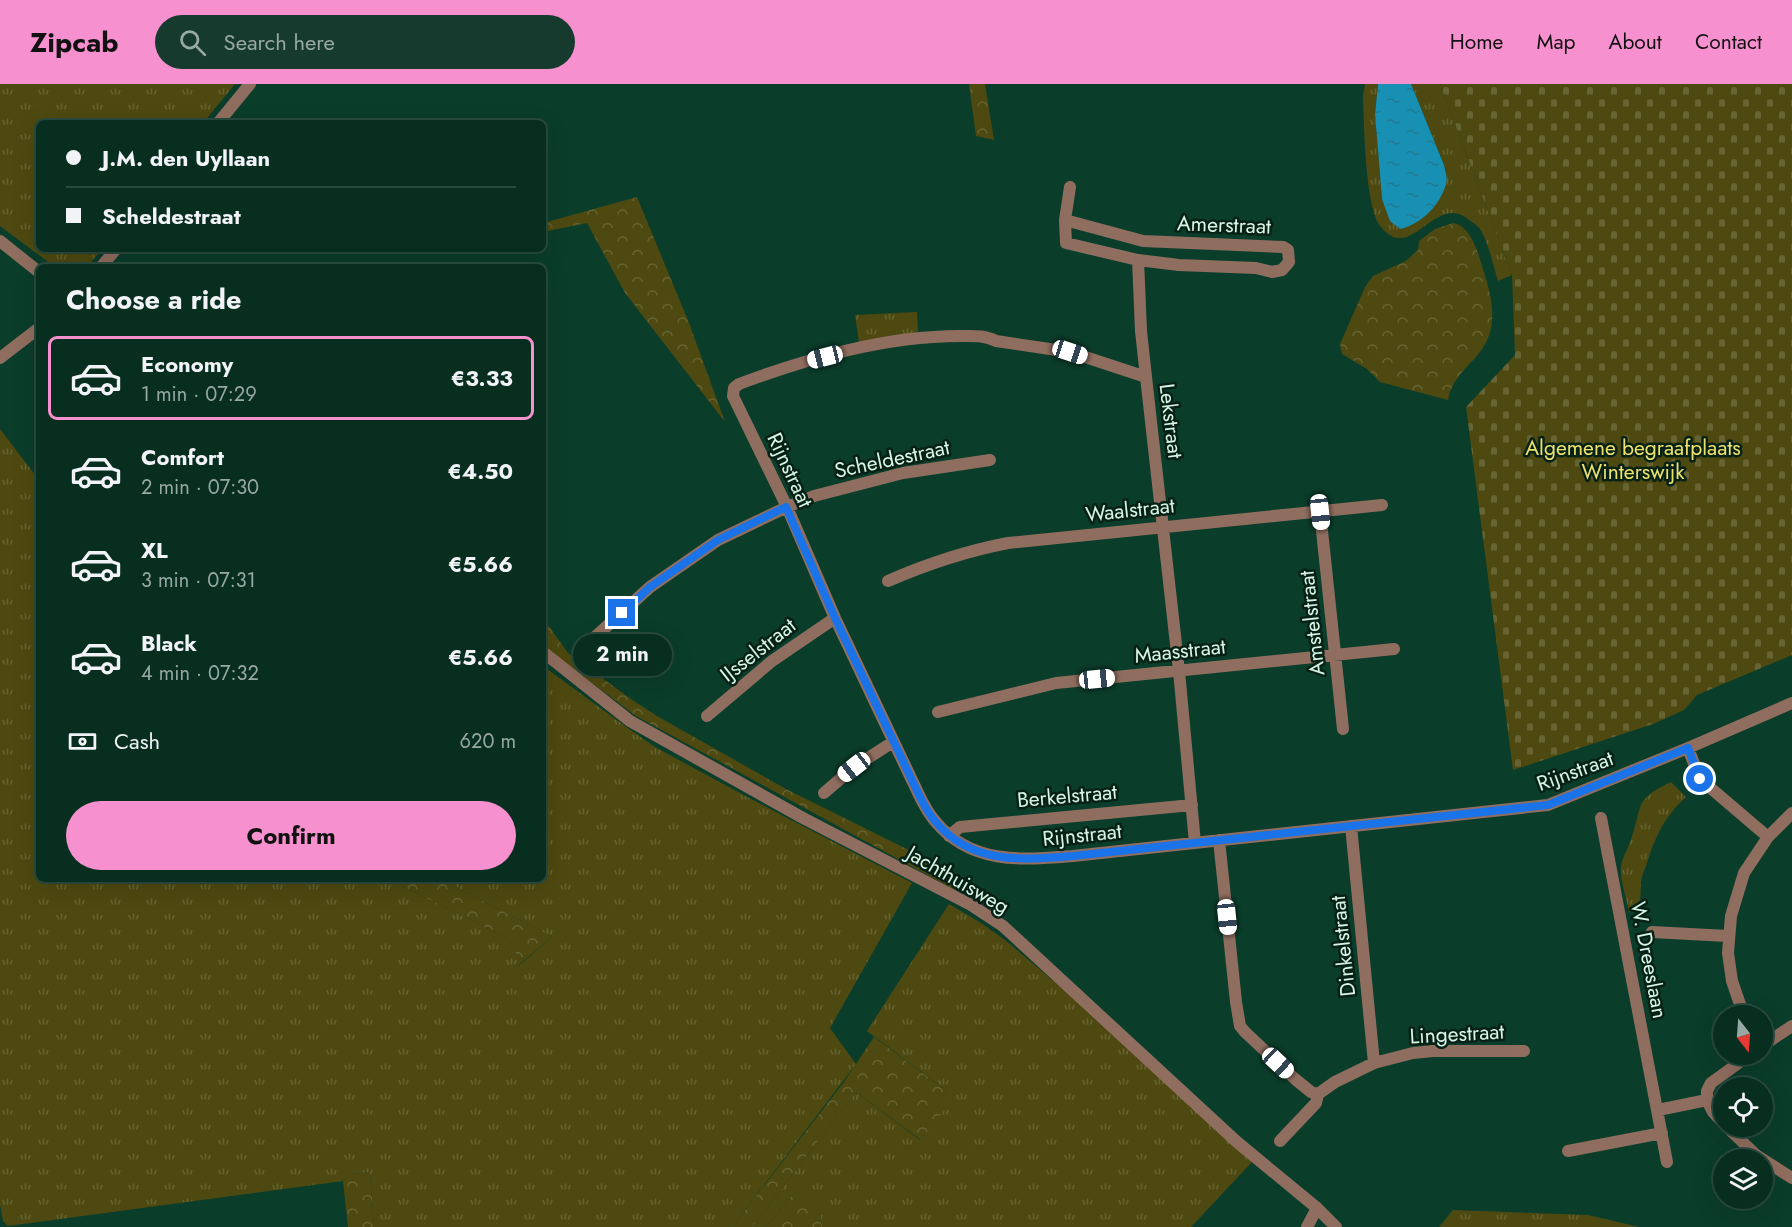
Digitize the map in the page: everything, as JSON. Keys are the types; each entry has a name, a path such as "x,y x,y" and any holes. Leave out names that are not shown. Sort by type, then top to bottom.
{"street":[{"path":"220,120 250,84"},
{"name":"Amerstraat","path":"1065,220 1143,241 1283,247 1287,250 1289,262 1282,270 1272,272 1256,268 1179,265 1137,260 1066,243 1065,220 1070,187"},
{"path":"0,241 36,270"},
{"path":"104,264 114,252"},
{"path":"1137,260 1146,377"},
{"path":"0,358 36,330"},
{"name":"Lekstraat","path":"739,407 734,396 734,388 759,377 801,363 871,345 944,336 988,336 996,341 1070,352 1146,377 1179,671 1195,843"},
{"name":"Rijnstraat","path":"739,407 920,797 934,820 949,836 983,854 1000,858 1031,860 1548,805 1792,703"},
{"name":"Scheldestraat","path":"594,638 650,587 718,540 786,507 814,496 903,473 990,460"},
{"name":"Waalstraat","path":"888,581 923,566 982,548 1019,541 1382,505"},
{"name":"Amstelstraat","path":"1320,512 1343,729"},
{"name":"IJsselstraat","path":"707,716 772,661 835,618"},
{"name":"Maasstraat","path":"938,712 1056,683 1394,649"},
{"name":"Jachthuisweg","path":"546,654 630,721 803,818 971,905 1003,926 1236,1142 1317,1208 1336,1227"},
{"path":"824,793 854,767 893,742"},
{"path":"1688,748 1700,779 1768,837"},
{"name":"Berkelstraat","path":"949,836 960,827 1192,805"},
{"path":"1740,1005 1732,981 1728,936 1731,916 1744,873 1768,837 1792,813"},
{"name":"W. Dreeslaan","path":"1601,818 1667,1162"},
{"name":"Dinkelstraat","path":"1351,826 1374,1063"},
{"path":"1219,840 1240,1026 1295,1079 1311,1092 1318,1094"},
{"path":"1652,932 1728,936"},
{"path":"1773,1039 1792,1026"},
{"name":"Lingestraat","path":"1280,1141 1316,1103 1318,1094 1335,1082 1374,1063 1413,1053 1433,1051 1524,1051"},
{"path":"1713,1112 1707,1100 1707,1091 1711,1083 1736,1065"},
{"path":"1658,1110 1707,1100"},
{"path":"1568,1151 1662,1133"},
{"path":"1737,1137 1755,1155 1792,1178"},
{"path":"1307,1227 1317,1208"}],"green space":[{"path":"0,84 235,84 205,120 36,120 36,252 100,252 90,264 51,264 0,226"},
{"path":"969,84 985,84 994,140 976,136"},
{"path":"1365,84 1378,84 1375,114 1382,199 1442,191 1446,178 1444,165 1411,84 1440,84 1512,275 1498,281 1483,233 1472,222 1457,214 1445,214 1414,234 1403,238 1392,236 1381,227 1372,203 1366,164 1363,95"},
{"name":"Algemene begraafplaats Winterswijk","path":"1440,84 1792,84 1792,655 1697,695 1684,710 1653,724 1513,770 1466,407 1515,355 1512,275"},
{"path":"637,197 689,323 725,422 625,293 587,223 546,231 546,222"},
{"path":"1453,223 1466,230 1476,248 1490,294 1492,320 1490,333 1484,346 1455,382 1448,400 1380,382 1367,369 1342,354 1340,344 1365,287 1373,276 1406,261 1418,250 1419,241 1435,229"},
{"path":"917,312 918,332 859,342 855,315"},
{"path":"0,429 36,476 36,882 394,882 503,936 517,954 516,967 552,937 447,882 546,882 546,668 655,747 912,883 830,1028 856,1064 732,1227 374,1227 370,1172 349,1174 343,1181 8,1226 3,1221 0,1205"},
{"path":"546,622 568,653 631,699 786,789 957,874 955,890 636,716 546,648"},
{"path":"1671,782 1686,797 1666,820 1657,837 1642,877 1640,900 1629,913 1622,878 1623,860 1641,805 1650,794"},
{"path":"394,882 447,882 552,937 515,968 516,954 503,936"},
{"path":"949,904 1005,940 1072,997 1253,1161 1191,1227 822,1227 820,1215 798,1188 766,1227 752,1227 856,1092 920,1140 948,1092 867,1031"},
{"path":"874,1037 948,1092 950,1097 946,1108 921,1140 856,1092 752,1227 732,1227 844,1082"},
{"path":"370,1172 374,1227 348,1227 343,1181 349,1174"},
{"path":"798,1188 817,1206 822,1227 766,1227"},
{"path":"1453,1210 1588,1215 1639,1227 1439,1227"}],"water":[{"path":"1378,84 1411,84 1447,176 1443,192 1435,206 1416,223 1400,229 1390,221 1382,199 1375,114"}],"route":[{"path":"622,613 650,587 718,540 786,507 835,618 920,797 934,820 949,836 968,847 1000,858 1031,860 1073,856 1548,805 1688,748 1700,779"}]}
